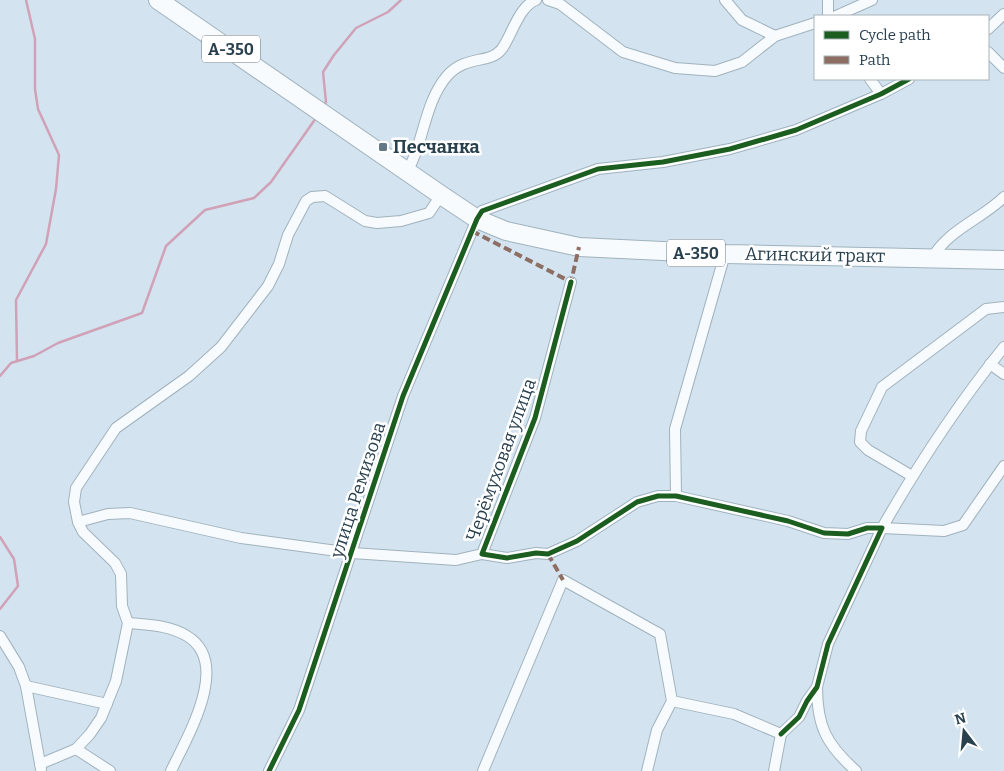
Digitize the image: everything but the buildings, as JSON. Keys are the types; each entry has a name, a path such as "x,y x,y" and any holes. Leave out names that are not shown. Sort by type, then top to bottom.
{"highway":[{"name":"Агинский тракт","path":"158,0 441,196 477,219 506,231 578,247 725,254 1004,260"}],"street":[{"path":"407,172 415,158 422,128 446,77 458,66 468,61 490,58 500,51 522,14 536,0"},
{"path":"548,0 560,4 623,52 675,68 715,71 742,62 775,36 814,23"},
{"path":"724,0 742,20 775,36"},
{"path":"828,0 828,15"},
{"path":"838,15 872,0"},
{"path":"989,28 1004,14"},
{"path":"989,53 1004,68"},
{"path":"871,80 881,94"},
{"path":"477,219 482,211 498,204 598,169 663,162 730,149 796,130 881,94 907,80"},
{"path":"2,638 19,667 26,686 41,768 76,749 101,718 116,681 128,623 122,606 119,568 83,532 78,522 74,502 76,488 116,428 189,376 221,347 268,286 279,264 288,235 306,201 312,197 325,196 365,221 377,223 401,221 429,213 441,196"},
{"path":"933,257 938,249 952,237 1004,197"},
{"name":"улица Ремизова","path":"268,771 299,710 403,396 477,219"},
{"path":"725,254 675,429 676,496 788,521 824,533 848,534 867,528 944,531 963,525 1004,466"},
{"name":"Черёмуховая улица","path":"571,282 535,418 482,554 507,558 536,553 548,554 577,541 637,502 658,496 676,496"},
{"path":"912,476 868,450 860,442 861,431 882,387 986,309 1004,307"},
{"path":"856,771 838,755 823,733 817,710 817,687 828,644 882,528 912,476 990,364 1004,347"},
{"path":"990,364 1004,374"},
{"path":"78,522 108,514 130,513 241,538 352,553 456,560 482,554"},
{"path":"483,771 562,580 660,634 672,701 657,730 647,771"},
{"path":"128,623 165,627 186,634 204,653 206,677 201,708 172,771"},
{"path":"26,686 106,704"},
{"path":"774,771 781,734 800,717 807,701 817,687"},
{"path":"672,701 734,714 781,734"},
{"path":"76,749 110,771"}],"waterway":[{"path":"17,361 16,300 46,244 56,189 59,155 38,109 35,89 35,39 26,0"},
{"name":"Песчанка","path":"323,107 326,102 323,72 334,55 356,28 388,12 401,0"},
{"name":"Песчанка","path":"0,376 11,363 34,356 58,343 142,313 166,246 205,210 254,198 271,182 316,118"},
{"name":"Песчанка","path":"0,537 14,559 18,586 0,609"}],"marked path":[{"path":"472,231 571,282 579,247"},
{"path":"548,554 563,580"}],"cycle path":[{"path":"269,771 299,710 403,396 482,211 598,169 663,162 730,149 796,130 881,94 907,80"},
{"path":"571,282 535,418 482,554 507,558 536,553 548,554 577,541 637,502 658,496 676,496 788,521 824,533 848,534 867,528 882,528 828,644 817,687 799,717 781,734"}],"place":[{"name":"Песчанка","path":"383,147"}]}
